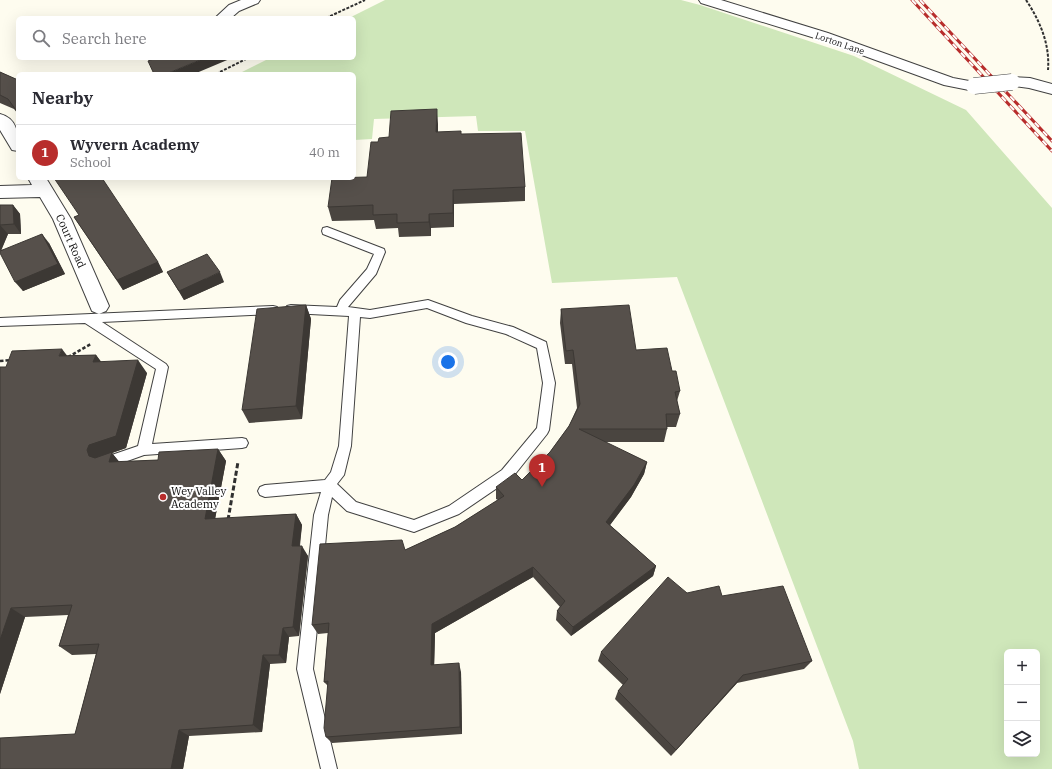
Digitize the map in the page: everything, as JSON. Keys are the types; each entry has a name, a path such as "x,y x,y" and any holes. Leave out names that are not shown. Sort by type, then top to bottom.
{"street":[{"path":"224,16 234,8 253,0"},
{"name":"Lorton Lane","path":"706,0 823,36 950,82 974,86 1012,82 1046,88"},
{"path":"0,119 4,122 16,143"},
{"path":"0,192 41,184"},
{"name":"Court Road","path":"41,184 62,218 94,314"}],"lane":[{"path":"327,231 380,252 372,271 344,303 341,311"},
{"path":"0,322 94,314 301,309 370,314 428,304 470,320 508,330 542,345 549,383 543,430 507,474 454,510 414,526 352,507 329,485 265,490"},
{"path":"329,769 305,669 321,515 329,485 337,475 345,446 355,313"},
{"path":"94,314 109,333 162,366 144,450"},
{"path":"105,462 144,450 242,442"}],"path":[{"path":"330,16 365,0"},
{"path":"1026,0 1040,23 1049,53 1049,68 1046,88"},
{"path":"220,72 244,60"},
{"path":"63,357 69,357 109,333"},
{"path":"0,361 15,360"},
{"path":"236,522 228,522 239,455"}],"green space":[{"path":"385,0 681,0 854,56 966,110 1052,208 1052,769 859,769 853,741 677,277 552,283 525,131 478,131 476,116 374,119 372,139 356,140 356,72 242,72 266,60 356,60 356,16 353,16"}],"building":[{"path":"200,60 171,72 153,72 148,61"},
{"path":"0,72 16,79 16,110 8,99 0,95"},
{"path":"437,109 436,132 461,131 461,134 521,133 525,187 453,190 453,213 429,214 429,222 397,223 397,214 373,215 373,205 328,207 332,180 356,180 356,177 367,177 371,142 378,142 379,138 389,137 391,111"},
{"path":"55,180 103,180 158,262 117,280 74,217 79,215"},
{"path":"0,205 13,205 14,224 0,225"},
{"path":"42,234 58,264 15,282 0,251"},
{"path":"207,254 220,272 179,291 167,272"},
{"path":"306,305 296,406 242,410 257,309"},
{"path":"629,305 636,350 667,348 672,371 676,371 680,391 675,392 680,414 666,414 667,429 579,429 647,462 634,485 606,522 656,566 573,627 557,611 565,601 533,567 432,624 431,665 459,663 460,727 326,737 324,728 328,681 324,682 329,623 312,625 320,544 402,540 405,550 455,527 504,496 496,487 515,473 522,480 550,452 569,426 580,404 573,350 566,351 561,309"},
{"path":"62,349 59,356 96,355 93,362 138,360 116,436 89,445 87,450 89,456 95,458 112,452 109,462 158,460 159,452 218,449 205,519 296,514 292,546 302,546 293,627 283,628 279,655 263,655 253,725 179,730 171,769 0,769 0,738 75,734 99,644 59,646 72,605 11,608 0,640 0,367 6,367 12,351"},
{"path":"668,577 687,593 719,586 722,596 783,586 812,661 743,675 676,750 618,691 628,679 601,652"}],"railway":[{"path":"912,0 1052,151"},
{"path":"920,0 1052,141"}],"place":[{"name":"Wyvern Academy","path":"542,487"},
{"name":"Wey Valley Academy","path":"163,497"}]}
